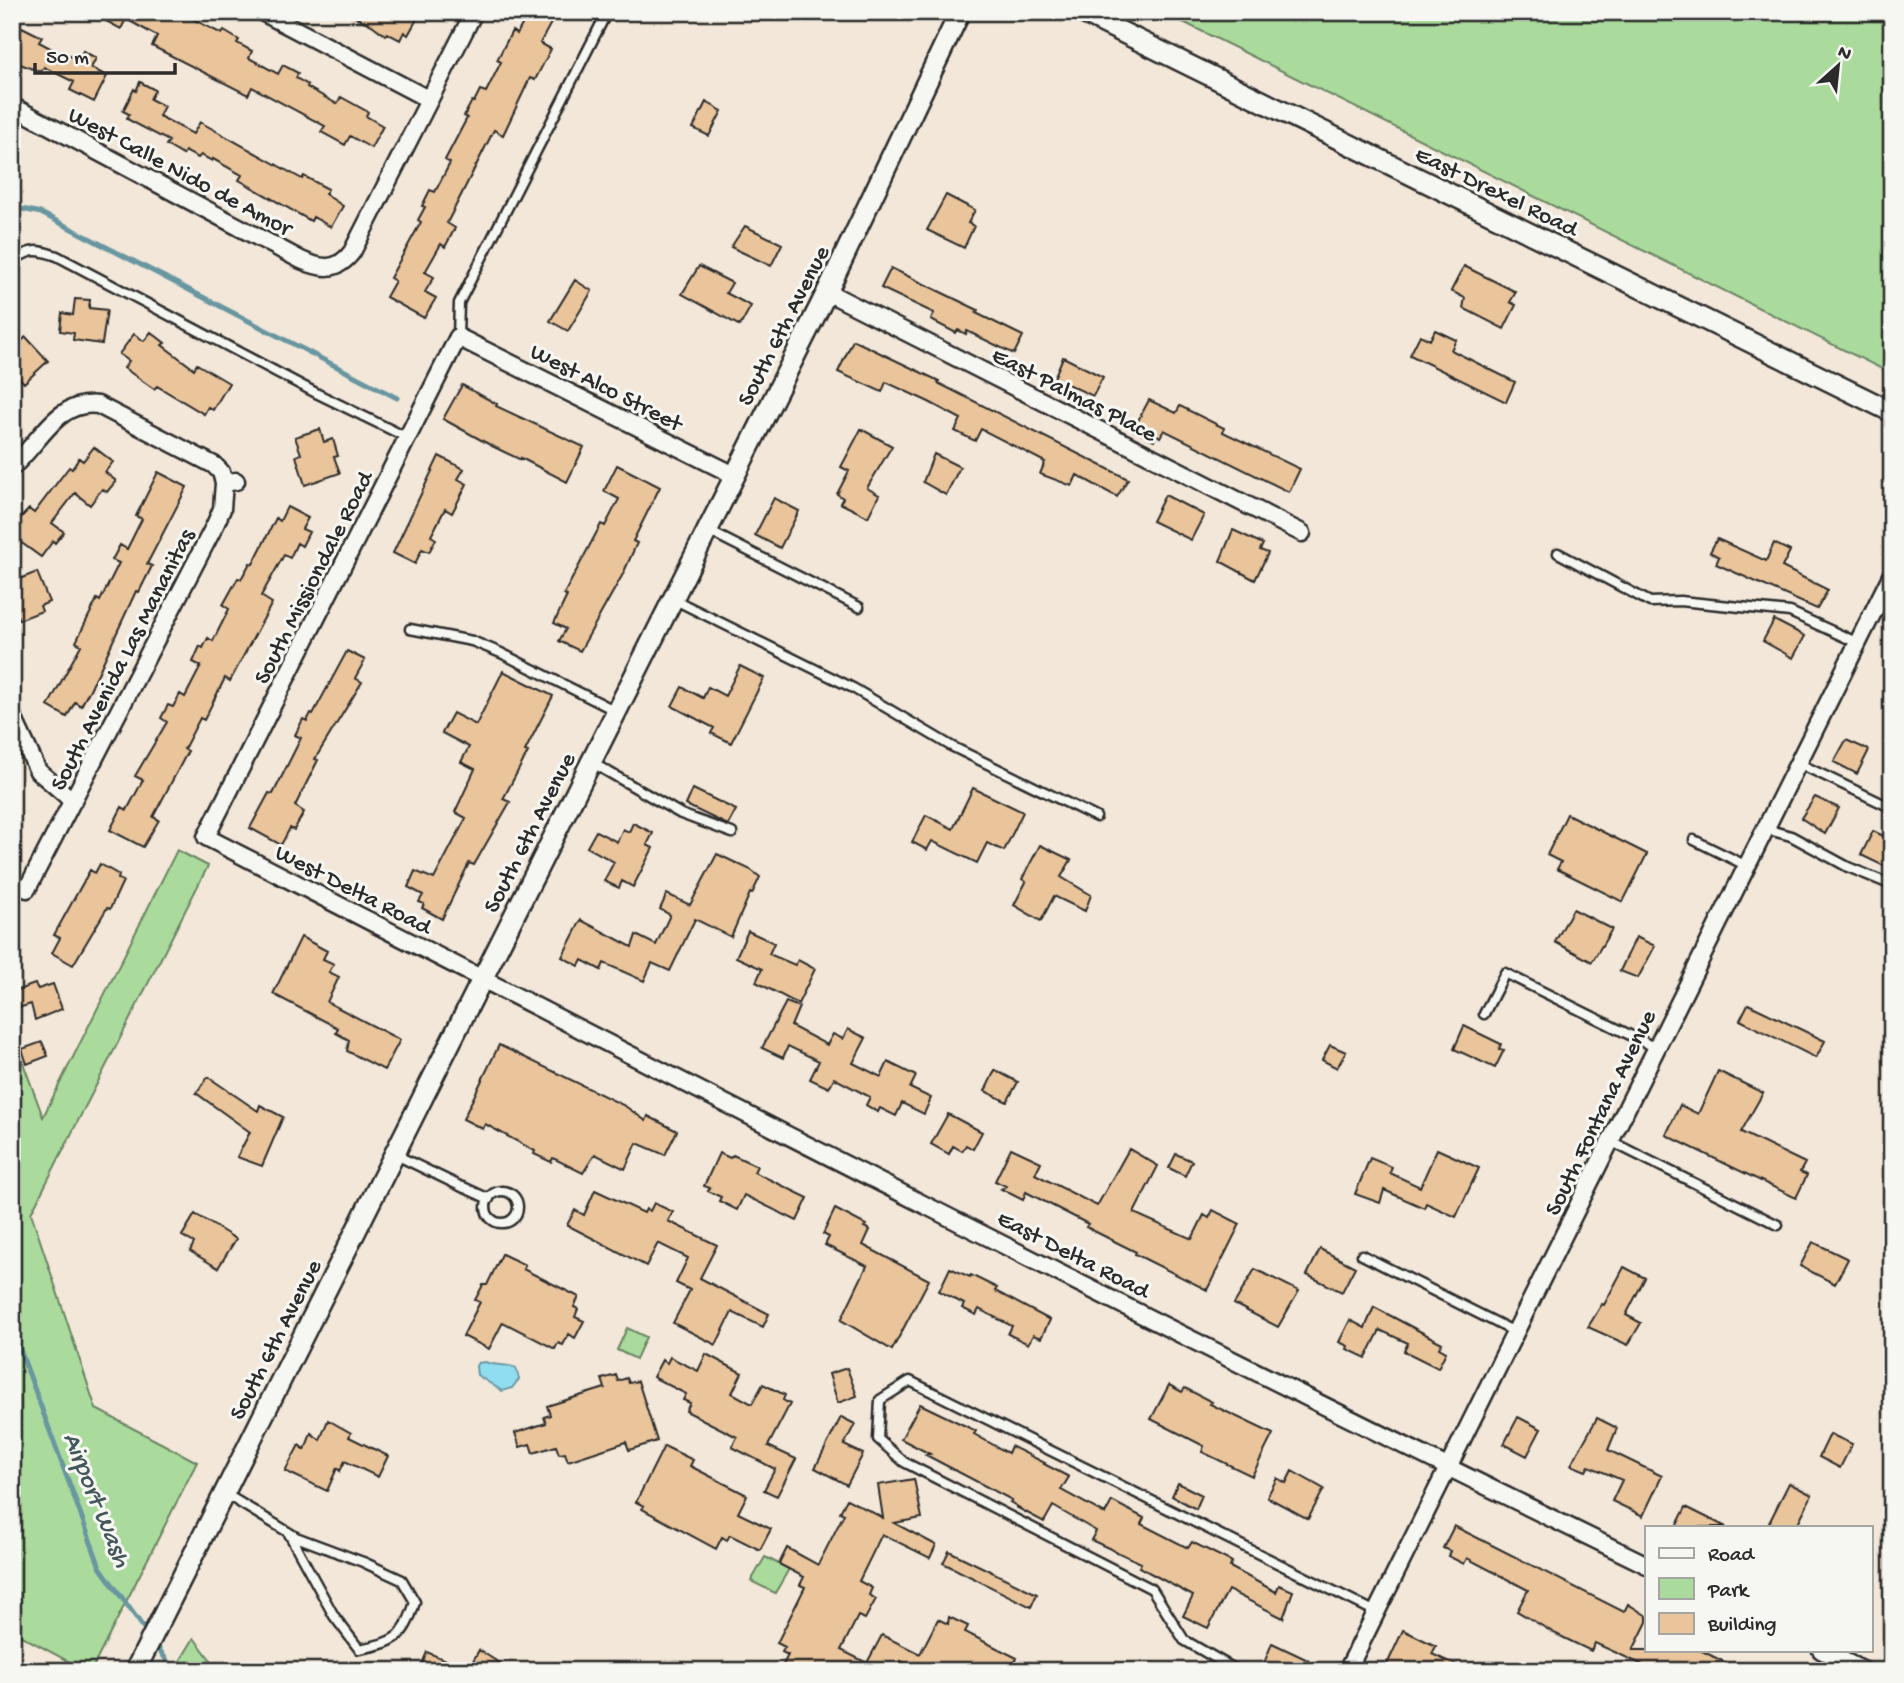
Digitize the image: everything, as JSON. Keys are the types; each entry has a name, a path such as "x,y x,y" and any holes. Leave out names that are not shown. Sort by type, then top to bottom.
{"street":[{"path":"262,12 428,99 474,12"},
{"name":"South 6th Avenue","path":"135,1671 827,292 960,12"},
{"name":"East Drexel Road","path":"1081,12 1892,412"},
{"name":"West Calle Nido de Amor","path":"12,106 301,260 330,267 345,261 352,252 428,99"},
{"name":"East Palmas Place","path":"827,292 1302,533"},
{"name":"South Missiondale Road","path":"206,837 458,337"},
{"name":"West Alco Street","path":"458,337 734,475"},
{"name":"South Avenida Las Mananitas","path":"12,467 66,410 83,400 98,405 214,465 230,482 215,525 27,889"},
{"name":"South Fontana Avenue","path":"1347,1671 1892,574"},
{"path":"12,715 38,771 73,801"},
{"name":"West Delta Road","path":"206,837 482,979"},
{"name":"East Delta Road","path":"482,979 1448,1468 1645,1564"},
{"path":"1825,1652 1864,1671"}],"lane":[{"path":"458,337 459,303 607,12"},
{"path":"12,262 21,254 38,249 57,256 318,394 408,438"},
{"path":"707,530 859,607"},
{"path":"1558,554 1650,602 1680,601 1790,612 1857,643"},
{"path":"673,599 853,688 951,746 1096,817"},
{"path":"410,629 472,641 616,711"},
{"path":"591,762 681,814 732,833"},
{"path":"1798,763 1892,807"},
{"path":"1765,829 1791,836 1848,867 1892,885"},
{"path":"1694,840 1746,866"},
{"path":"1484,1014 1505,973 1656,1048"},
{"path":"1610,1141 1778,1225"},
{"path":"394,1154 489,1199"},
{"path":"1362,1255 1516,1332"},
{"path":"1238,1671 1184,1640 1152,1588 904,1462 878,1439 880,1400 911,1381 1376,1612"},
{"path":"224,1493 288,1532 402,1580 415,1602 409,1623 391,1643 359,1649 334,1616 288,1532"}],"green space":[{"path":"1163,12 1892,12 1892,374"},
{"path":"177,850 208,866 31,1213 96,1409 197,1462 91,1671 86,1671 12,1631 12,1033 43,1117"},
{"path":"627,1328 646,1337 636,1359 617,1350"},
{"path":"765,1557 789,1569 775,1593 751,1581"},
{"path":"194,1638 219,1671 174,1671"}],"water":[{"path":"485,1362 516,1368 519,1379 512,1388 502,1391 477,1375 476,1366"}],"building":[{"path":"89,12 179,12 239,40 237,43 252,51 249,58 278,74 283,65 298,73 296,78 308,85 307,87 337,104 341,97 368,112 366,116 383,126 371,148 350,136 345,145 321,132 325,126 252,87 248,95 152,46 157,36 126,19 121,29"},
{"path":"345,12 421,12 408,35 404,32 400,40 387,33 385,35 372,25"},
{"path":"529,12 557,12 540,43 551,49 535,80 530,78 503,135 494,130 447,223 455,228 445,247 441,244 425,272 434,277 425,292 436,298 424,318 386,297 395,281 390,278 421,222 418,220 430,190 435,192 450,163 445,160 467,118 464,116 480,90 486,92 501,62 497,60 512,31 517,34"},
{"path":"22,27 42,37 39,42 67,57 68,55 79,60 83,51 96,58 91,68 107,76 94,102 70,90 74,82 44,67 41,72 12,61 12,29 19,33"},
{"path":"140,82 155,90 150,99 164,106 159,116 193,134 200,122 302,179 304,176 328,189 325,194 343,206 331,227 313,217 311,221 239,180 242,175 213,159 212,161 201,155 198,158 185,151 183,155 166,145 169,141 127,119 129,114 123,111"},
{"path":"706,102 722,111 709,136 693,128"},
{"path":"946,195 975,210 968,223 974,226 964,248 927,230"},
{"path":"745,226 782,244 771,266 731,247"},
{"path":"699,266 732,283 726,293 751,306 740,326 682,294"},
{"path":"1464,266 1516,292 1510,302 1516,305 1504,329 1463,308 1465,298 1451,291"},
{"path":"891,268 978,310 976,313 1023,336 1014,354 967,331 966,334 958,330 956,333 931,320 934,313 881,288"},
{"path":"575,280 592,291 568,331 550,321"},
{"path":"75,299 90,300 89,308 107,310 102,344 73,340 74,333 60,331 62,313 73,315"},
{"path":"1435,330 1456,340 1451,350 1515,382 1506,402 1410,355 1420,335 1430,340"},
{"path":"151,332 165,343 162,345 194,369 197,364 229,383 213,410 208,407 204,414 157,386 154,389 124,368 129,361 119,354 134,334 144,341"},
{"path":"26,337 48,361 24,383 12,370 12,349"},
{"path":"853,340 939,381 938,383 1128,479 1117,497 1077,475 1072,486 1040,474 1045,462 981,429 975,441 955,431 961,419 929,402 886,382 882,392 838,372"},
{"path":"1063,357 1103,377 1093,396 1054,378"},
{"path":"462,385 497,404 496,406 584,447 567,482 443,419"},
{"path":"1149,400 1176,413 1180,406 1224,428 1223,432 1300,469 1289,492 1164,430 1160,437 1157,435 1154,440 1133,430"},
{"path":"320,429 324,442 333,439 338,456 334,457 340,473 305,485 296,456 301,454 295,437"},
{"path":"861,429 892,446 867,488 879,495 868,517 840,503 843,498 837,494 849,471 841,467"},
{"path":"94,447 113,462 105,472 116,481 107,492 102,489 90,505 75,493 52,523 64,532 41,557 12,536 12,527 29,509 34,513 69,467 72,469 79,458 83,461"},
{"path":"934,454 960,467 946,495 923,482"},
{"path":"439,456 464,469 458,479 467,484 452,513 445,509 431,536 436,539 429,552 422,549 415,564 393,553"},
{"path":"617,465 660,487 633,541 637,543 623,574 580,651 559,641 566,629 554,623 567,596 564,594 601,524 605,526 619,499 604,491"},
{"path":"158,472 187,487 147,564 152,566 139,592 136,591 95,680 81,706 75,702 67,717 48,706 81,645 76,642 97,599 100,601 119,563 112,560 120,545 127,549 142,519 136,516"},
{"path":"1165,495 1204,515 1191,540 1152,521"},
{"path":"774,498 799,511 780,548 755,535"},
{"path":"287,507 308,518 302,529 309,532 302,546 297,543 290,558 284,555 261,596 272,603 230,681 225,678 204,720 200,718 184,749 188,751 153,817 159,820 143,847 110,830 122,807 127,810 143,780 135,776 167,722 161,718 168,705 173,707 180,694 185,697 201,666 193,662 200,646 203,648 208,638 213,641 229,609 223,605 238,578 241,579 250,563 253,564 276,518 280,521"},
{"path":"1233,530 1263,544 1260,550 1268,553 1255,580 1220,561"},
{"path":"1717,539 1766,561 1774,543 1790,551 1782,567 1828,590 1817,609 1716,564 1719,557 1710,552"},
{"path":"37,572 49,602 40,606 42,611 19,620 16,612 12,613 12,582"},
{"path":"1774,620 1805,636 1793,658 1763,641"},
{"path":"347,651 365,660 355,678 362,682 315,759 318,760 295,806 304,812 294,830 290,828 281,845 250,828 269,793 273,794 301,738 295,735 303,719 307,721 311,713 313,714"},
{"path":"740,666 764,678 731,743 711,733 714,728 672,706 682,687 703,698 708,687 725,696"},
{"path":"503,671 553,696 503,799 510,802 474,865 469,863 442,919 422,908 424,904 419,902 423,895 408,887 415,871 434,879 466,818 455,812 475,769 461,762 469,747 442,733 453,713 476,725"},
{"path":"1846,740 1869,750 1857,774 1834,762"},
{"path":"973,788 1023,812 1004,851 987,843 977,863 932,841 927,850 912,842 926,815 953,829"},
{"path":"693,789 736,810 728,825 686,805"},
{"path":"1815,797 1839,808 1825,834 1801,818"},
{"path":"1567,814 1647,854 1623,902 1557,869 1561,862 1547,855"},
{"path":"633,823 653,833 647,845 653,848 633,887 622,881 619,888 604,881 614,862 587,847 596,831 617,842 623,829 629,832"},
{"path":"1873,831 1892,840 1892,870 1861,855"},
{"path":"1040,845 1071,860 1061,877 1091,895 1085,911 1054,896 1041,921 1014,905 1026,882 1022,879"},
{"path":"717,854 760,877 731,937 695,919 670,971 652,963 644,981 604,963 601,970 582,960 579,966 562,957 581,920 632,947 636,935 656,945 670,915 660,909 667,894 690,905"},
{"path":"100,864 119,875 118,879 123,881 110,909 107,908 73,965 52,953 60,938 54,935 90,870 95,873"},
{"path":"1573,909 1612,929 1592,962 1555,942"},
{"path":"748,931 774,943 769,954 795,965 798,960 815,969 798,1004 756,982 762,969 736,957"},
{"path":"301,937 327,951 323,959 334,964 329,972 339,977 327,1002 400,1040 384,1070 347,1051 349,1040 336,1033 338,1028 273,994"},
{"path":"1636,937 1655,946 1638,978 1620,971"},
{"path":"35,984 38,989 53,984 62,1009 35,1020 31,1004 12,1010 12,992"},
{"path":"786,1002 799,1007 791,1026 827,1045 833,1034 843,1039 848,1029 866,1038 853,1063 881,1077 888,1062 916,1076 910,1088 931,1098 924,1114 902,1103 896,1116 880,1108 878,1112 866,1105 870,1097 834,1078 829,1088 810,1079 819,1061 788,1046 783,1058 762,1048"},
{"path":"1748,1004 1825,1041 1816,1058 1740,1020"},
{"path":"1464,1026 1501,1044 1499,1049 1504,1050 1495,1068 1454,1049"},
{"path":"42,1042 48,1056 27,1064 22,1049"},
{"path":"499,1045 625,1106 646,1121 648,1116 677,1131 665,1155 637,1143 625,1169 595,1154 583,1173 553,1158 551,1162 534,1154 535,1151 485,1124 483,1129 463,1119"},
{"path":"1330,1045 1346,1052 1337,1068 1322,1060"},
{"path":"995,1070 1018,1082 1007,1102 985,1091"},
{"path":"1718,1071 1763,1093 1741,1132 1805,1163 1800,1172 1807,1175 1796,1198 1666,1135 1680,1105 1698,1114"},
{"path":"208,1077 258,1111 260,1105 283,1117 262,1166 237,1157 250,1132 196,1093"},
{"path":"948,1114 982,1132 973,1149 966,1145 962,1151 953,1146 949,1154 931,1144"},
{"path":"1011,1148 1041,1162 1035,1174 1097,1206 1129,1149 1158,1166 1134,1213 1192,1239 1204,1215 1209,1218 1213,1210 1240,1224 1207,1290 1135,1254 1136,1252 1086,1227 1088,1224 1026,1192 1023,1200 1001,1189 1006,1186 995,1181"},
{"path":"1437,1149 1479,1168 1456,1217 1426,1203 1424,1208 1384,1190 1380,1203 1355,1194 1370,1158 1392,1167 1390,1173 1420,1187"},
{"path":"719,1153 730,1158 733,1155 757,1166 754,1172 808,1198 797,1221 744,1195 737,1210 719,1201 721,1197 704,1186"},
{"path":"1176,1154 1192,1161 1185,1176 1169,1168"},
{"path":"595,1190 644,1213 646,1209 650,1211 654,1203 673,1212 668,1221 717,1245 700,1278 769,1314 763,1327 732,1312 716,1345 673,1323 690,1290 676,1283 688,1258 658,1243 646,1266 567,1225 575,1210 584,1215"},
{"path":"835,1209 866,1225 864,1227 870,1230 863,1245 929,1280 892,1350 841,1320 867,1266 825,1245 829,1237 823,1234"},
{"path":"195,1214 236,1239 218,1268 190,1251 194,1243 182,1236"},
{"path":"1813,1242 1848,1259 1835,1284 1800,1266"},
{"path":"1320,1249 1355,1267 1342,1292 1307,1275"},
{"path":"502,1254 525,1265 523,1269 579,1297 574,1307 578,1309 575,1317 584,1321 575,1338 569,1334 563,1345 558,1343 555,1349 503,1322 489,1349 463,1336 480,1302 475,1300 483,1285 487,1285"},
{"path":"1624,1267 1645,1278 1626,1315 1641,1323 1628,1345 1588,1327 1602,1304 1604,1305"},
{"path":"950,1268 997,1288 995,1291 1050,1320 1041,1338 1033,1335 1028,1344 1008,1334 1012,1326 979,1309 976,1315 962,1308 964,1304 939,1291"},
{"path":"1255,1269 1299,1291 1278,1327 1234,1304"},
{"path":"1374,1307 1442,1343 1439,1348 1446,1352 1438,1368 1404,1351 1408,1343 1380,1330 1366,1358 1339,1342 1350,1320 1365,1328"},
{"path":"706,1354 742,1373 732,1393 752,1404 763,1384 785,1395 783,1400 790,1404 768,1446 796,1459 777,1496 764,1490 775,1469 732,1447 737,1437 686,1411 690,1403 683,1400 686,1394 653,1377 662,1360 667,1363 670,1357 698,1371"},
{"path":"847,1368 857,1396 838,1403 829,1374"},
{"path":"616,1375 618,1381 627,1378 629,1383 638,1381 657,1441 629,1450 626,1442 568,1461 565,1453 559,1454 556,1446 533,1453 530,1444 520,1447 515,1433 546,1423 544,1417 550,1415 547,1406 605,1388 602,1379"},
{"path":"1169,1385 1182,1392 1185,1388 1212,1402 1210,1404 1273,1434 1252,1476 1202,1452 1204,1446 1151,1419"},
{"path":"920,1404 976,1431 974,1434 1008,1453 1011,1446 1069,1477 1061,1490 1105,1514 1112,1501 1144,1518 1141,1524 1188,1548 1192,1542 1232,1562 1230,1567 1276,1592 1279,1585 1293,1591 1283,1618 1228,1590 1208,1628 1183,1616 1193,1596 1139,1567 1141,1563 1091,1540 1096,1531 1053,1506 1044,1522 1016,1507 1010,1502 1012,1500 901,1439"},
{"path":"841,1417 855,1424 844,1445 863,1454 847,1485 815,1468"},
{"path":"1518,1417 1541,1429 1527,1456 1504,1444"},
{"path":"1597,1418 1617,1428 1608,1450 1662,1476 1643,1516 1612,1501 1622,1480 1589,1466 1586,1471 1571,1465"},
{"path":"328,1420 351,1433 349,1437 388,1456 378,1477 345,1461 340,1471 337,1468 327,1491 285,1471 299,1445 305,1450 311,1433 320,1440"},
{"path":"1830,1434 1852,1444 1840,1468 1819,1457"},
{"path":"664,1446 693,1460 690,1466 747,1495 738,1513 771,1529 760,1550 730,1535 727,1540 722,1537 716,1549 642,1509 644,1506 636,1502"},
{"path":"1292,1471 1324,1489 1308,1519 1267,1497 1277,1478 1286,1483"},
{"path":"914,1479 922,1518 894,1523 936,1545 930,1558 882,1534 859,1581 872,1588 869,1595 876,1599 865,1619 858,1616 841,1650 867,1663 882,1635 920,1654 938,1619 948,1624 949,1617 968,1626 965,1632 1017,1658 1011,1671 919,1671 901,1661 896,1671 827,1671 816,1665 813,1671 780,1671 788,1655 782,1652 785,1647 777,1643 805,1587 800,1585 804,1577 779,1564 787,1548 818,1565 844,1514 840,1512 847,1499 883,1518 878,1485"},
{"path":"1178,1483 1202,1495 1196,1509 1172,1496"},
{"path":"1789,1483 1812,1495 1796,1526 1768,1526"},
{"path":"1686,1507 1724,1526 1676,1526"},
{"path":"1454,1526 1624,1612 1628,1604 1645,1615 1645,1626 1633,1650 1704,1652 1743,1671 1640,1671 1643,1665 1595,1643 1591,1651 1517,1611 1528,1590 1467,1558 1464,1564 1448,1556 1450,1551 1443,1548"},
{"path":"949,1551 1037,1594 1031,1607 943,1563"},
{"path":"1403,1630 1436,1646 1432,1654 1469,1671 1384,1671"},
{"path":"1272,1643 1308,1660 1303,1671 1261,1671"},
{"path":"479,1650 512,1671 419,1671 427,1652 468,1670"}],"waterway":[{"path":"12,213 22,209 41,213 397,398"},
{"name":"Airport Wash","path":"12,1328 100,1567 148,1634"},
{"name":"Airport Wash","path":"154,1642 174,1671"}]}
